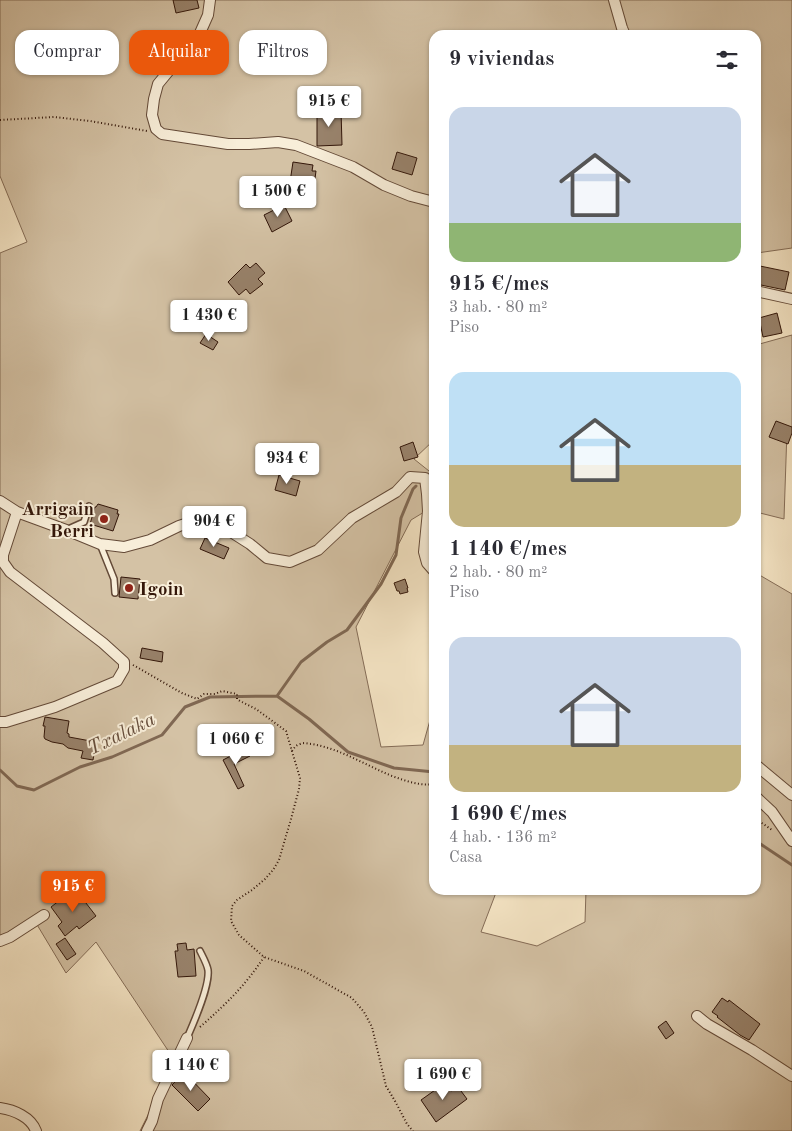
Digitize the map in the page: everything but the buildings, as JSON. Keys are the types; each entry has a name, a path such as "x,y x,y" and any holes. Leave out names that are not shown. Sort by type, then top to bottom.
{"street":[{"path":"210,0 208,15 200,33 158,84 152,115 156,129 162,134 228,144 278,142 296,145 353,167 384,185 429,201"},
{"path":"614,0 623,30"},
{"path":"761,292 792,299"},
{"path":"0,501 17,512 100,544 124,547 150,540 179,526 194,522 211,524 228,530 267,558 290,562 318,550 352,518 396,492 410,477 425,478 428,511 424,552 429,565"},
{"path":"0,722 6,722 56,707 117,682 124,669 124,662 120,658 10,572 3,562 3,555 17,512"},
{"path":"761,769 792,795"},
{"path":"761,802 772,812 792,841"},
{"path":"0,941 10,937 44,915"},
{"path":"697,1016 792,1076"},
{"path":"148,1131 158,1099 187,1038"},
{"path":"0,1108 8,1109 24,1117 34,1125 36,1131"}],"lane":[{"path":"66,530 84,522 89,506"},
{"path":"100,544 114,578 115,593"},
{"path":"187,1038 195,1021 207,983 208,970 200,951"}],"path":[{"path":"0,120 54,117 90,121 162,134"},
{"path":"120,658 182,693 197,699 204,694 215,694 222,691 237,694 237,699 256,709 286,731 300,778 289,827 279,860 273,870 232,906 231,921 239,935 264,957 304,971 352,998 364,1012 372,1028 386,1086 407,1124 413,1131"},
{"path":"292,751 295,746 302,743 332,748 404,780 429,784"},
{"path":"200,1026 232,997 252,975 264,957"}],"shaded area":[{"path":"0,0 792,0 792,248 761,252 761,30 429,30 429,445 414,459 429,471 429,509 411,520 356,627 381,747 423,745 429,724 429,895 495,895 481,932 537,946 585,922 586,895 761,895 761,576 792,594 792,1131 140,1131 175,1061 96,942 66,973 33,918 0,938 0,253 27,242 0,176"},
{"path":"792,335 792,429 787,430 784,519 761,513 761,344"}],"waterway":[{"path":"277,696 301,662 327,642 347,630 381,584 396,555 401,518 416,486"},
{"name":"Txalaka","path":"0,770 17,786 34,790 80,767 112,757 162,735 185,707 210,697 277,696 309,719 348,752 394,768 429,772"},
{"path":"761,844 792,865"}],"place":[{"name":"Arrigain Berri","path":"104,519"},
{"name":"Igoin","path":"129,588"}]}
